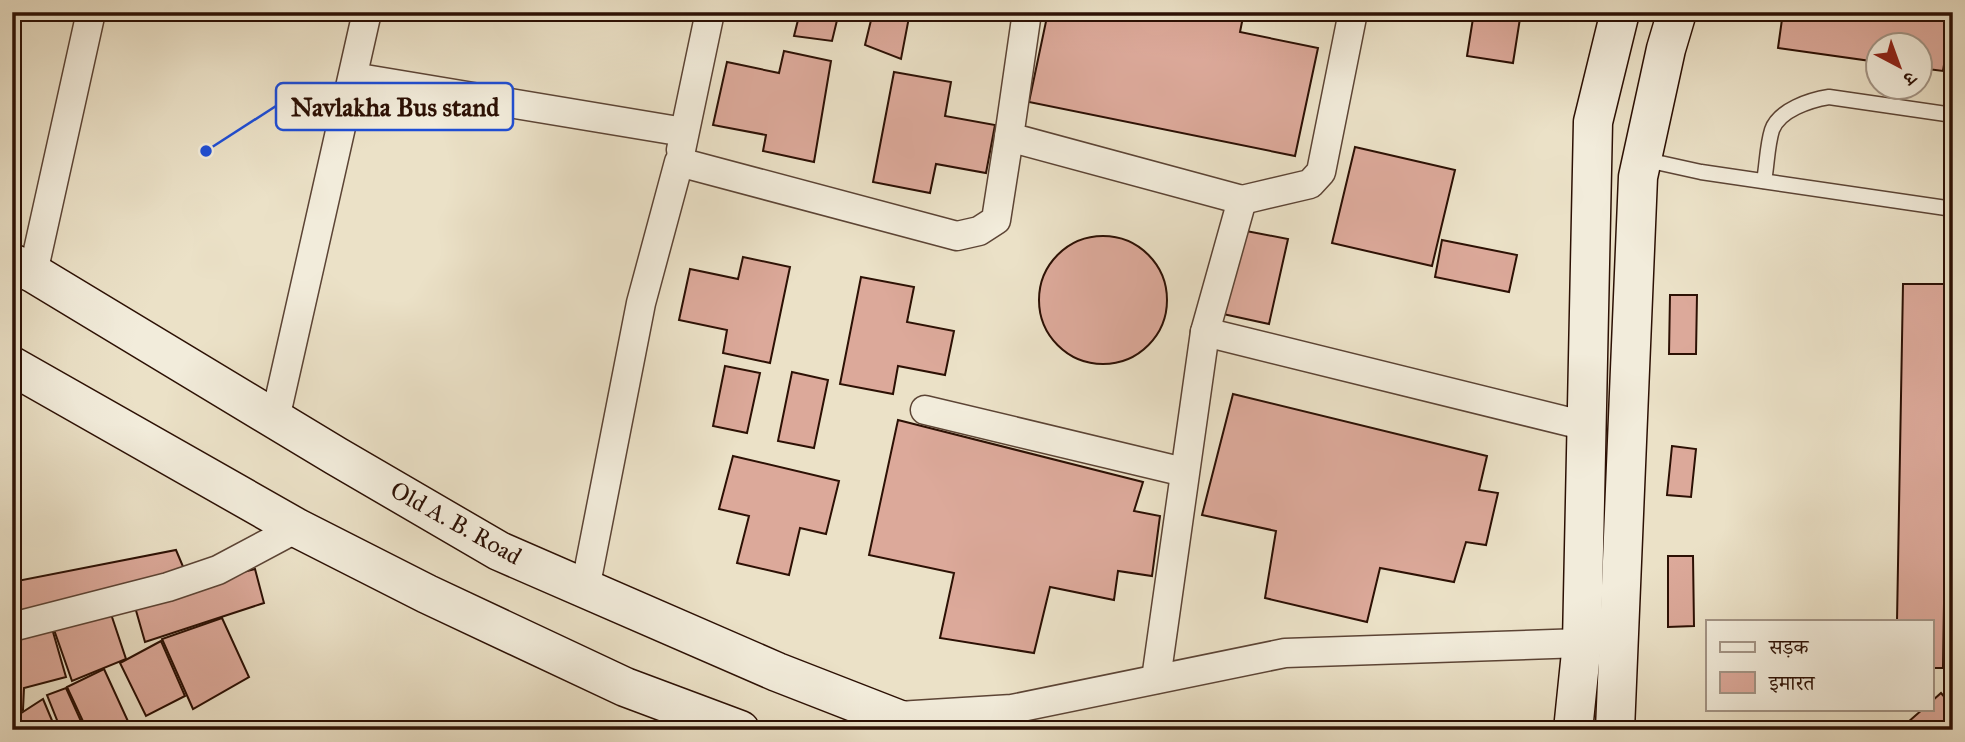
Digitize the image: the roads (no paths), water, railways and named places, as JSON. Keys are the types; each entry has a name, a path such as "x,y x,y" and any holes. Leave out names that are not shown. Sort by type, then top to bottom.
{"main road":[{"path":"1573,730 1582,643 1593,122 1620,12"},
{"path":"1615,730 1641,159 1677,12"},
{"name":"Old A. B. Road","path":"23,268 499,551 777,672 926,730"},
{"path":"12,366 297,528 427,594 625,687 740,730"}],"street":[{"path":"23,268 91,12"},
{"path":"275,419 367,12"},
{"path":"585,589 641,303 679,162 710,12"},
{"path":"679,162 957,236 979,231 996,220 1027,12"},
{"path":"1009,137 1242,200 1310,184 1321,172 1353,12"},
{"path":"353,77 684,132"},
{"path":"1156,679 1205,332 1242,200"},
{"path":"1205,332 1586,426"},
{"path":"925,410 1184,472"},
{"path":"12,627 168,587 218,570 297,528"},
{"path":"891,716 1012,709 1284,653 1582,643"}],"lane":[{"path":"1764,181 1773,128 1784,115 1813,99 1829,97 1953,115"},
{"path":"1641,159 1700,172 1953,209"}],"place":[{"name":"Navlakha Bus stand","path":"206,151"}]}
